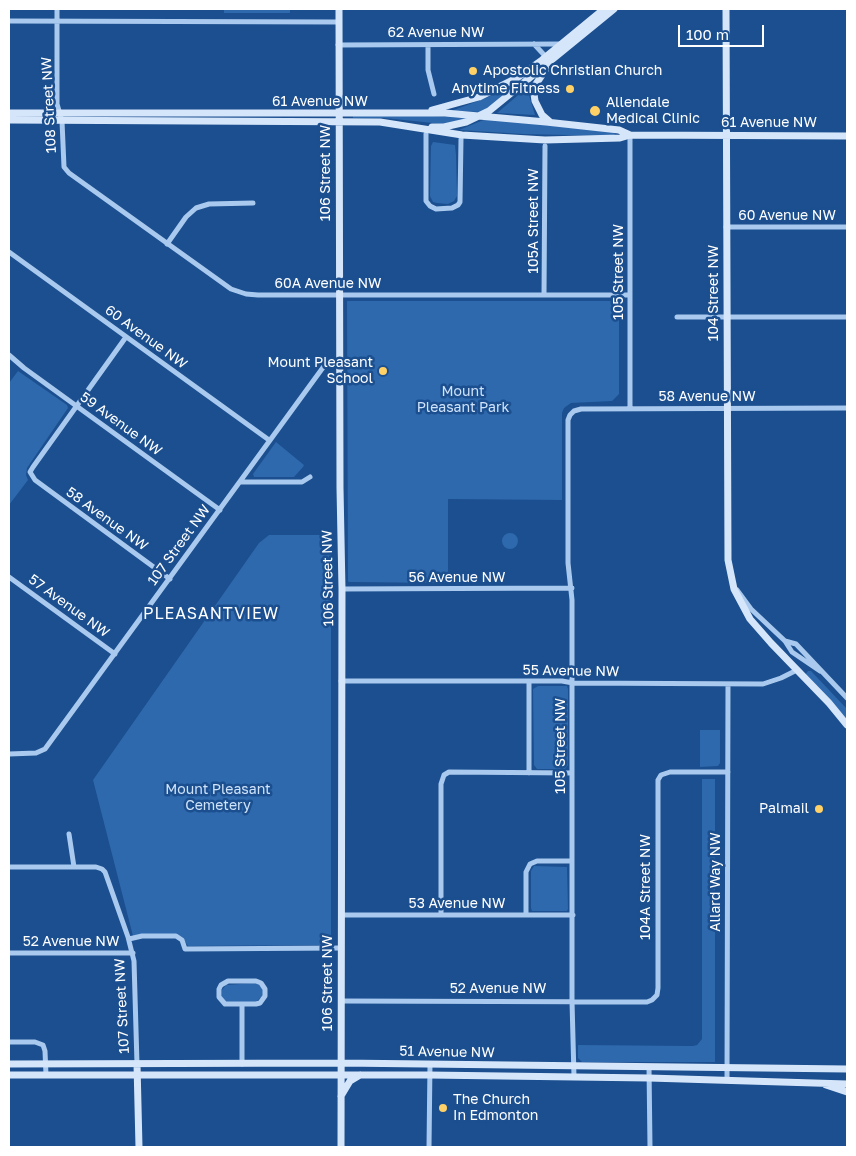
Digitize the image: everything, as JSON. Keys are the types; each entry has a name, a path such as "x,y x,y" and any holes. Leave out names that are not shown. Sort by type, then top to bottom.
{"main road":[{"name":"106 Street NW","path":"339,9 339,361 342,589 341,1147"},
{"path":"551,122 538,108 534,94 536,84 548,59 561,44 604,9"},
{"path":"392,124 444,127 481,116 494,108 548,59 614,9"},
{"name":"104 Street NW","path":"726,9 727,543 731,579 742,606 750,619 829,703 847,725"},
{"path":"409,113 446,107 480,97 548,59"},
{"name":"61 Avenue NW","path":"9,114 61,117 339,118 409,113 481,116 551,122 619,130 630,135"},
{"name":"61 Avenue NW","path":"9,120 61,117"},
{"name":"61 Avenue NW","path":"339,118 462,135 545,140 620,138 630,135 847,136"},
{"name":"51 Avenue NW","path":"9,1064 341,1063 847,1069"},
{"name":"107 Street NW","path":"137,1064 139,1147"},
{"path":"341,1096 350,1081 363,1074"},
{"name":"51 Avenue NW","path":"9,1075 363,1074 650,1078 847,1084"},
{"path":"821,1083 847,1092"}],"street":[{"name":"108 Street NW","path":"57,9 57,104 61,117 65,170"},
{"path":"9,22 339,22"},
{"name":"62 Avenue NW","path":"338,44 561,44"},
{"path":"428,44 428,70 434,94"},
{"path":"534,44 548,59"},
{"path":"426,134 426,198 430,206 436,209 452,208 460,202 461,139"},
{"name":"105 Street NW","path":"630,135 630,408"},
{"name":"105A Street NW","path":"544,295 545,146"},
{"name":"60A Avenue NW","path":"65,170 224,285 239,292 258,295 630,295"},
{"path":"167,244 186,217 196,208 209,204 253,203"},
{"name":"60 Avenue NW","path":"726,227 847,227"},
{"name":"60 Avenue NW","path":"9,252 269,440"},
{"path":"677,317 847,317"},
{"path":"77,406 126,337"},
{"name":"59 Avenue NW","path":"9,355 24,368 220,510"},
{"name":"107 Street NW","path":"9,754 36,754 43,751 327,362 339,361"},
{"name":"58 Avenue NW","path":"77,406 33,467 30,472 32,476 170,579"},
{"name":"58 Avenue NW","path":"570,415 574,410 581,408 847,408"},
{"name":"105 Street NW","path":"570,415 568,563 572,588 572,1001 574,1078"},
{"path":"240,482 302,482 310,477"},
{"name":"57 Avenue NW","path":"9,577 115,654"},
{"path":"731,579 751,609 784,641 796,644 847,698"},
{"name":"56 Avenue NW","path":"342,589 572,588"},
{"name":"55 Avenue NW","path":"341,681 562,681 572,683 766,684 797,670"},
{"path":"529,682 529,773"},
{"name":"Allard Way NW","path":"727,1080 728,684"},
{"path":"441,915 440,784 442,777 449,772 572,773"},
{"name":"104A Street NW","path":"655,998 658,988 658,784 661,775 670,772 728,772"},
{"path":"9,867 74,867 69,834"},
{"path":"526,915 526,872 528,866 532,862 537,861 572,862"},
{"name":"107 Street NW","path":"74,867 102,869 108,877 129,939 135,971 137,1064"},
{"name":"53 Avenue NW","path":"341,915 573,915"},
{"path":"129,939 142,936 176,936 182,940 185,949 341,948"},
{"name":"52 Avenue NW","path":"9,953 133,953"},
{"path":"228,981 256,981 264,986 266,996 260,1003 242,1004 225,1004 222,1002 219,998 221,985 228,981"},
{"name":"52 Avenue NW","path":"341,1001 646,1002 655,998"},
{"path":"242,1004 242,1064"},
{"path":"9,1042 40,1043 45,1048 46,1075"},
{"path":"429,1147 430,1064"},
{"path":"649,1067 650,1147"}],"green space":[{"path":"224,9 290,9 290,13 224,13"},
{"path":"531,73 483,112 451,111 486,98"},
{"path":"530,85 529,95 535,115 497,113"},
{"path":"353,116 433,116 465,118 467,120 443,124 384,118 353,118"},
{"path":"486,119 613,132 615,134 613,136 523,134 459,130"},
{"path":"433,142 455,145 457,196 454,201 448,204 433,202 430,196 431,146"},
{"name":"Mount Pleasant Park","path":"347,301 612,301 619,309 619,394 612,401 571,403 564,408 562,413 562,500 448,499 448,583 348,581"},
{"path":"18,371 67,405 68,408 27,468 26,475 28,480 9,505 9,383"},
{"path":"276,442 304,465 303,467 294,477 254,477 253,474"},
{"path":"510,533 516,535 518,541 516,547 510,549 504,547 502,541 504,535"},
{"name":"Mount Pleasant Cemetery","path":"269,535 331,535 331,945 188,946 182,937 140,934 133,936 93,780 259,543"},
{"path":"808,671 811,671 847,709 847,723 805,675"},
{"path":"538,686 567,686 568,689 568,765 565,769 537,769 534,765 533,689"},
{"path":"700,730 720,730 720,763 718,766 700,767"},
{"path":"702,779 715,779 715,1062 582,1062 578,1058 578,1045 693,1046 697,1045 702,1039"},
{"path":"534,866 567,867 567,911 532,911 531,871"},
{"path":"255,983 263,989 263,995 256,1002 226,1002 222,997 222,990 226,985"}],"place":[{"name":"Apostolic Christian Church","path":"473,71"},
{"name":"Anytime Fitness","path":"570,89"},
{"name":"Allendale Medical Clinic","path":"595,111"},
{"name":"Mount Pleasant School","path":"383,371"},
{"name":"Palmail","path":"819,809"},
{"name":"The Church In Edmonton","path":"443,1108"}],"district":[{"name":"PLEASANTVIEW","path":"211,614"}]}
